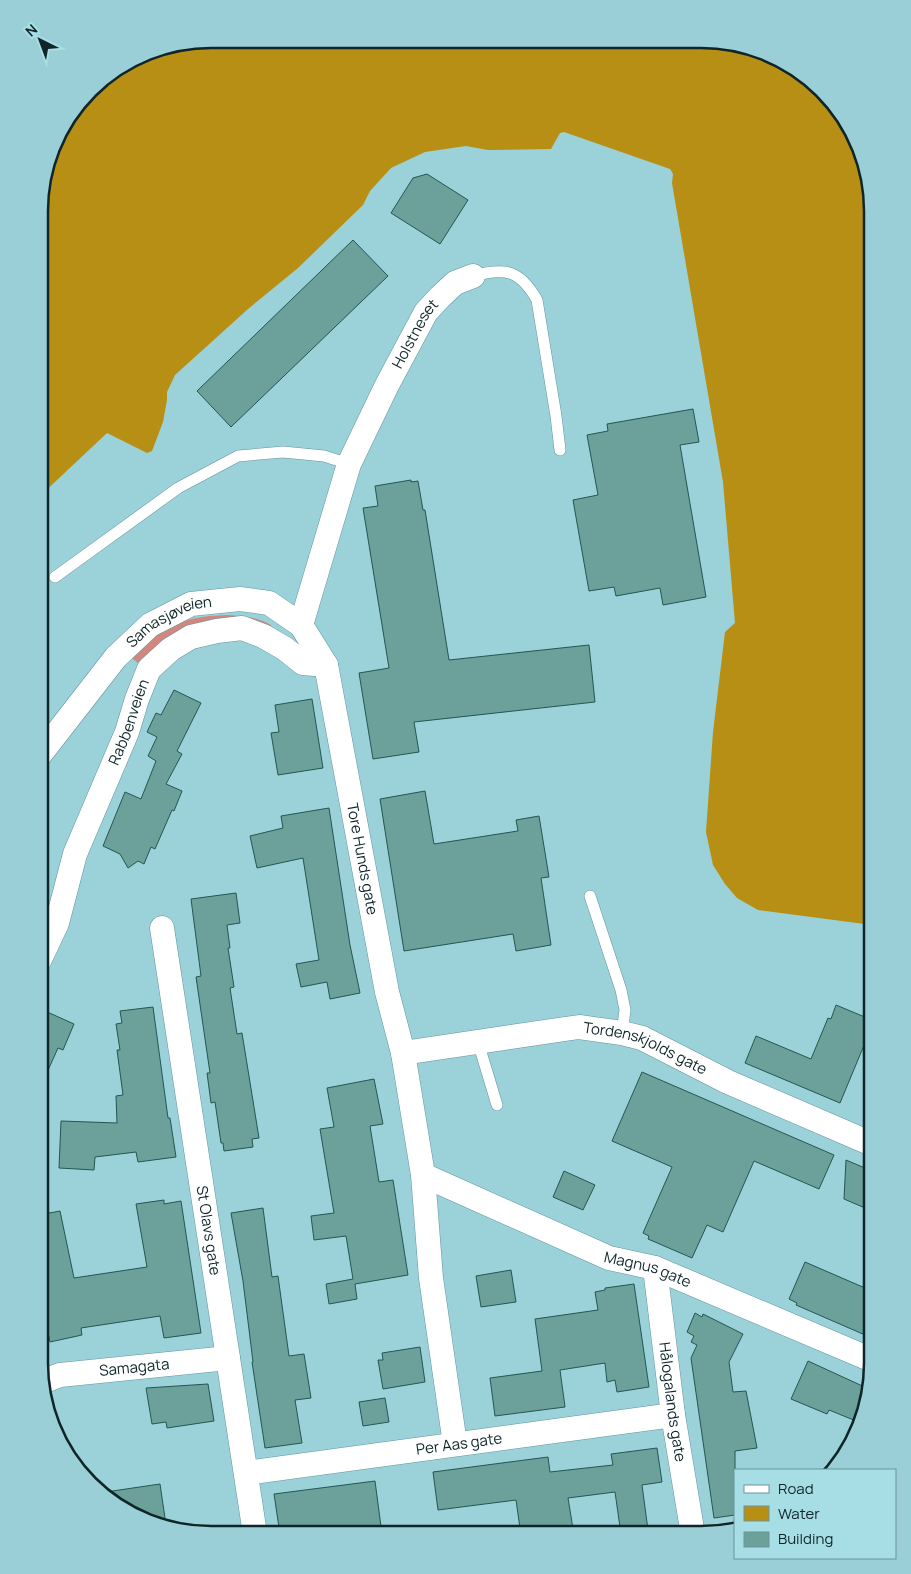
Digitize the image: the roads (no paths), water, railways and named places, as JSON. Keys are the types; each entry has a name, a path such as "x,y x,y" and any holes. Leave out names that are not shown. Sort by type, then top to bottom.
{"street":[{"name":"Holstneset","path":"301,625 349,464 387,385 426,312 455,284 473,276"},
{"name":"Samasjøveien","path":"48,746 116,657 150,625 190,604 240,598 269,603 301,625 326,665"},
{"name":"Rabbenveien","path":"48,942 57,923 75,854 127,732 149,669 171,648 191,637 242,628 264,636 284,648 303,663 326,665"},
{"name":"Tore Hunds gate","path":"326,665 387,992 403,1053 423,1176 431,1278 455,1444"},
{"name":"St Olavs gate","path":"162,928 254,1526"},
{"name":"Tordenskjolds gate","path":"403,1053 580,1028 622,1033 642,1038 728,1082 863,1140"},
{"name":"Magnus gate","path":"423,1176 609,1258 655,1268 863,1356"},
{"name":"Hålogalands gate","path":"655,1268 673,1415 692,1526"},
{"name":"Samagata","path":"49,1379 60,1375 228,1358"},
{"name":"Per Aas gate","path":"246,1473 673,1415"}],"lane":[{"name":"Holstneset","path":"473,276 490,271 510,272 528,284 537,300 560,450"},
{"path":"55,577 178,488 238,456 283,452 324,456 349,464"},
{"path":"590,896 621,990 625,1010 622,1033"},
{"path":"478,1042 497,1105"}],"water":[{"path":"200,48 711,48 753,56 791,75 823,103 847,139 858,168 864,211 863,924 758,910 737,898 713,865 706,832 713,732 725,632 735,623 723,482 672,183 673,174 670,169 564,132 560,133 551,149 488,150 466,146 425,152 391,168 370,191 363,205 298,268 248,309 175,375 167,392 163,422 152,451 147,453 107,433 48,488 48,211 49,189 53,168 64,139 81,111 111,81 129,69 158,56"}]}
